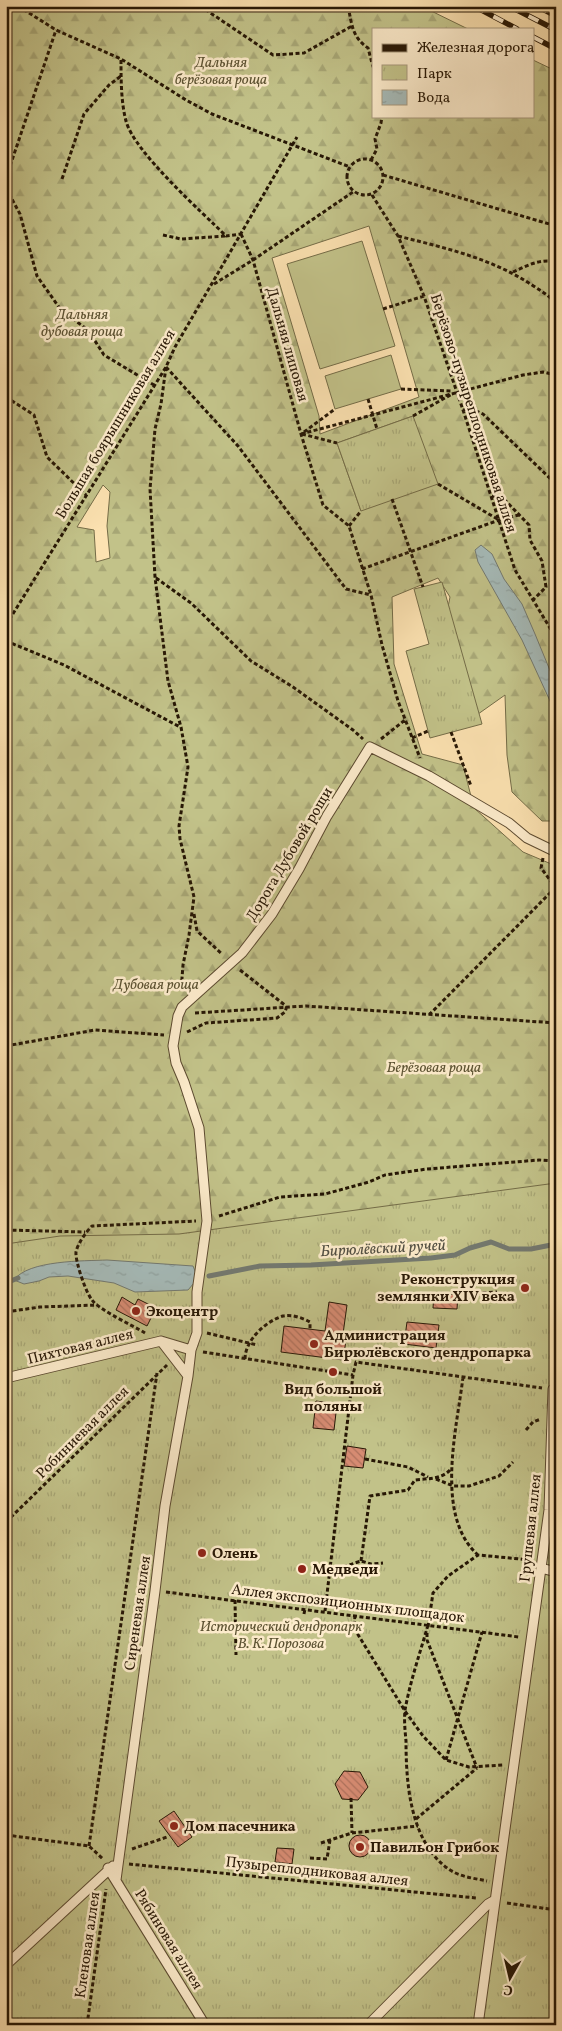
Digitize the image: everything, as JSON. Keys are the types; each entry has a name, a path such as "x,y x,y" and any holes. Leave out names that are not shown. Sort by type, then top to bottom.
{"lane":[{"path":"370,747 429,776 508,822 527,838 556,852"},
{"name":"Дорога Дубовой рощи","path":"207,1221 199,1128 176,1063 173,1046 178,1016 182,1007 231,963 272,914 299,869 327,816 370,747"},
{"name":"Сиреневая аллея","path":"116,1880 155,1591 164,1506 191,1350 197,1333 197,1292 207,1221"},
{"path":"161,1341 191,1350"},
{"path":"161,1341 188,1376"},
{"name":"Пихтовая аллея","path":"6,1378 161,1341"},
{"name":"Грушевая аллея","path":"478,2025 549,1510 553,1389"},
{"path":"541,1565 556,1572"},
{"path":"6,1965 108,1868 118,1863"},
{"name":"Рябиновая аллея","path":"108,1868 205,2025"},
{"path":"368,2025 488,1904 495,1900"}],"path":[{"path":"18,6 56,30 121,59 212,114 350,167"},
{"path":"200,6 274,55 304,53 352,26"},
{"path":"348,6 352,26 358,41 368,48 372,63"},
{"path":"6,178 56,30"},
{"path":"121,59 126,122 137,143 172,183 226,236"},
{"path":"62,179 84,114 109,85 121,76"},
{"path":"371,160 377,149 376,139 382,118"},
{"name":"Большая боярышниковая аллея","path":"6,625 166,367 175,347 297,137"},
{"path":"361,159 371,160 379,166 383,175 381,187 372,195 362,196 353,192 346,182 350,167 361,159"},
{"path":"383,175 556,226"},
{"path":"6,188 20,214 37,276 61,310 88,330 104,355 154,385"},
{"path":"212,285 253,260 353,192"},
{"name":"Берёзово-пузыреплодниковая аллея","path":"372,195 398,236 424,296 515,570 556,638"},
{"path":"163,235 180,239 241,234"},
{"name":"Дальняя липовая","path":"241,234 253,260 301,434 323,505 334,516 349,526"},
{"path":"398,236 471,255 512,272 550,296 556,304"},
{"path":"512,272 531,264 549,260 556,262"},
{"path":"383,309 424,296"},
{"path":"166,367 156,429 150,489 155,577 168,681 181,727 188,767 179,826 180,839 194,897 183,965 182,1007"},
{"path":"166,367 238,446 346,589 371,595"},
{"path":"301,434 456,391 523,375 543,372 556,375"},
{"path":"401,389 456,391"},
{"path":"414,416 456,391"},
{"path":"6,397 34,415 47,457 86,495"},
{"path":"368,399 377,429"},
{"path":"301,434 335,409"},
{"path":"463,410 472,409 482,414 556,484"},
{"path":"301,434 336,443"},
{"path":"438,484 499,520"},
{"path":"492,496 502,496 529,525 530,540 542,561 546,587 534,599"},
{"path":"392,500 423,587"},
{"path":"361,511 349,526 371,595 382,645 412,738 429,776"},
{"path":"362,569 499,520 519,515"},
{"path":"155,577 190,603 251,661 353,730 370,747 406,720"},
{"path":"6,641 64,665 181,727"},
{"path":"412,738 428,731"},
{"path":"451,732 479,806"},
{"path":"430,1015 555,888 541,868 545,847"},
{"path":"193,910 197,931 231,963 287,1006"},
{"path":"6,1046 95,1030 174,1036 193,1031 206,1023 277,1018 285,1012 287,1006"},
{"path":"178,1016 206,1011 287,1006 556,1023"},
{"path":"161,1341 99,1305 92,1300 85,1289 76,1253 86,1232 92,1226 207,1221 229,1211 280,1196 325,1194 370,1182 385,1175 428,1169 539,1160 556,1161"},
{"path":"6,1230 86,1232"},
{"path":"476,1293 497,1292"},
{"path":"6,1312 40,1307 99,1305"},
{"path":"245,1359 248,1343 260,1330 284,1316 302,1318 310,1322 310,1330"},
{"path":"197,1333 207,1333 257,1345"},
{"path":"212,1354 353,1375"},
{"name":"Робиниевая аллея","path":"6,1522 173,1359"},
{"path":"325,1611 356,1362 553,1389"},
{"path":"89,1846 157,1373"},
{"path":"463,1377 452,1469 453,1507 468,1546 478,1555 541,1565"},
{"path":"364,1459 408,1467 428,1478"},
{"path":"361,1561 370,1496 408,1490 416,1480 428,1478 453,1486 469,1486 500,1476 513,1462"},
{"path":"435,1479 452,1469"},
{"path":"477,1768 427,1640 433,1593 448,1576 478,1555"},
{"path":"330,1571 361,1561 371,1564 383,1562"},
{"name":"Аллея экспозиционных площадок","path":"177,1593 516,1636"},
{"path":"235,1600 236,1655"},
{"path":"304,1614 305,1609"},
{"path":"356,1615 354,1625 357,1633 405,1711 446,1760 477,1768 500,1766"},
{"path":"428,1625 405,1711 406,1768 416,1819 424,1841 448,1868 462,1876 497,1883"},
{"path":"446,1760 482,1632"},
{"path":"416,1819 477,1768"},
{"path":"351,1798 352,1833"},
{"path":"321,1843 352,1833 418,1826"},
{"path":"6,1835 89,1846 94,1849"},
{"path":"126,1850 167,1837"},
{"path":"310,1858 327,1860 330,1840"},
{"name":"Пузыреплодниковая аллея","path":"136,1864 495,1900 556,1910"},
{"name":"Кленовая аллея","path":"87,2025 108,1868"}],"green space":[{"path":"6,6 421,6 466,28 372,28 372,118 534,118 534,60 556,71 556,821 542,821 512,792 507,755 505,695 464,724 442,638 450,597 438,578 392,597 394,664 422,754 463,765 474,808 523,852 556,866 556,2025 6,2025","holes":["369,226 419,397 320,434 319,416 272,258","413,416 361,511 337,443","103,485 110,492 107,526 110,558 96,562 94,530 77,527"]},
{"path":"362,241 395,346 320,369 287,264"},
{"path":"391,355 401,389 335,409 325,376"},
{"path":"413,416 438,484 361,511 337,443"},
{"path":"442,582 482,724 430,738 406,651 429,644 414,589"},
{"name":"Исторический дендропарк В. К. Порозова","path":"556,1183 556,2025 6,2025 6,1244 60,1236 179,1234"}],"water":[{"path":"481,545 492,554 504,579 522,604 556,685 556,714 522,640 478,562 475,550"},
{"path":"107,1260 193,1266 197,1276 188,1290 135,1292 114,1283 68,1276 49,1277 24,1284 14,1280 21,1273 44,1265 71,1261"}],"building":[{"path":"434,1293 458,1295 457,1309 433,1308"},
{"name":"Экоцентр","path":"122,1297 135,1305 138,1299 156,1308 147,1326 116,1310"},
{"name":"Администрация Бирюлёвского дендропарка","path":"329,1302 347,1305 343,1334 347,1334 343,1360 281,1352 284,1326 325,1331"},
{"path":"407,1322 439,1325 436,1348 404,1344"},
{"path":"316,1401 337,1404 334,1430 313,1428"},
{"path":"347,1446 366,1449 363,1468 344,1466"},
{"path":"344,1771 360,1772 368,1787 358,1800 342,1799 335,1784"},
{"name":"Дом пасечника","path":"174,1811 192,1837 178,1847 159,1821"},
{"name":"Павильон Грибок","path":"360,1835 368,1838 371,1846 368,1854 360,1857 352,1854 349,1846 352,1838"},
{"path":"277,1848 294,1849 292,1864 275,1862"}],"waterway":[{"name":"Бирюлёвский ручей","path":"209,1276 260,1266 431,1258 455,1255 491,1242 509,1249 531,1249 556,1244"},
{"name":"Бирюлёвский ручей","path":"6,1283 18,1278"}],"railway":[{"path":"474,6 515,28"},
{"path":"509,6 556,30"},
{"path":"537,6 556,16"},
{"path":"534,38 556,49"}],"place":[{"name":"Реконструкция землянки XIV века","path":"525,1288"},
{"name":"Экоцентр","path":"136,1311"},
{"name":"Администрация Бирюлёвского дендропарка","path":"314,1344"},
{"name":"Вид большой поляны","path":"333,1372"},
{"name":"Олень","path":"202,1553"},
{"name":"Медведи","path":"302,1569"},
{"name":"Дом пасечника","path":"174,1826"},
{"name":"Павильон Грибок","path":"360,1847"}],"park label":[{"name":"Дальняя берёзовая роща","path":"221,70"},
{"name":"Дальняя дубовая роща","path":"82,322"},
{"name":"Дубовая роща","path":"156,984"},
{"name":"Берёзовая роща","path":"434,1067"}]}
